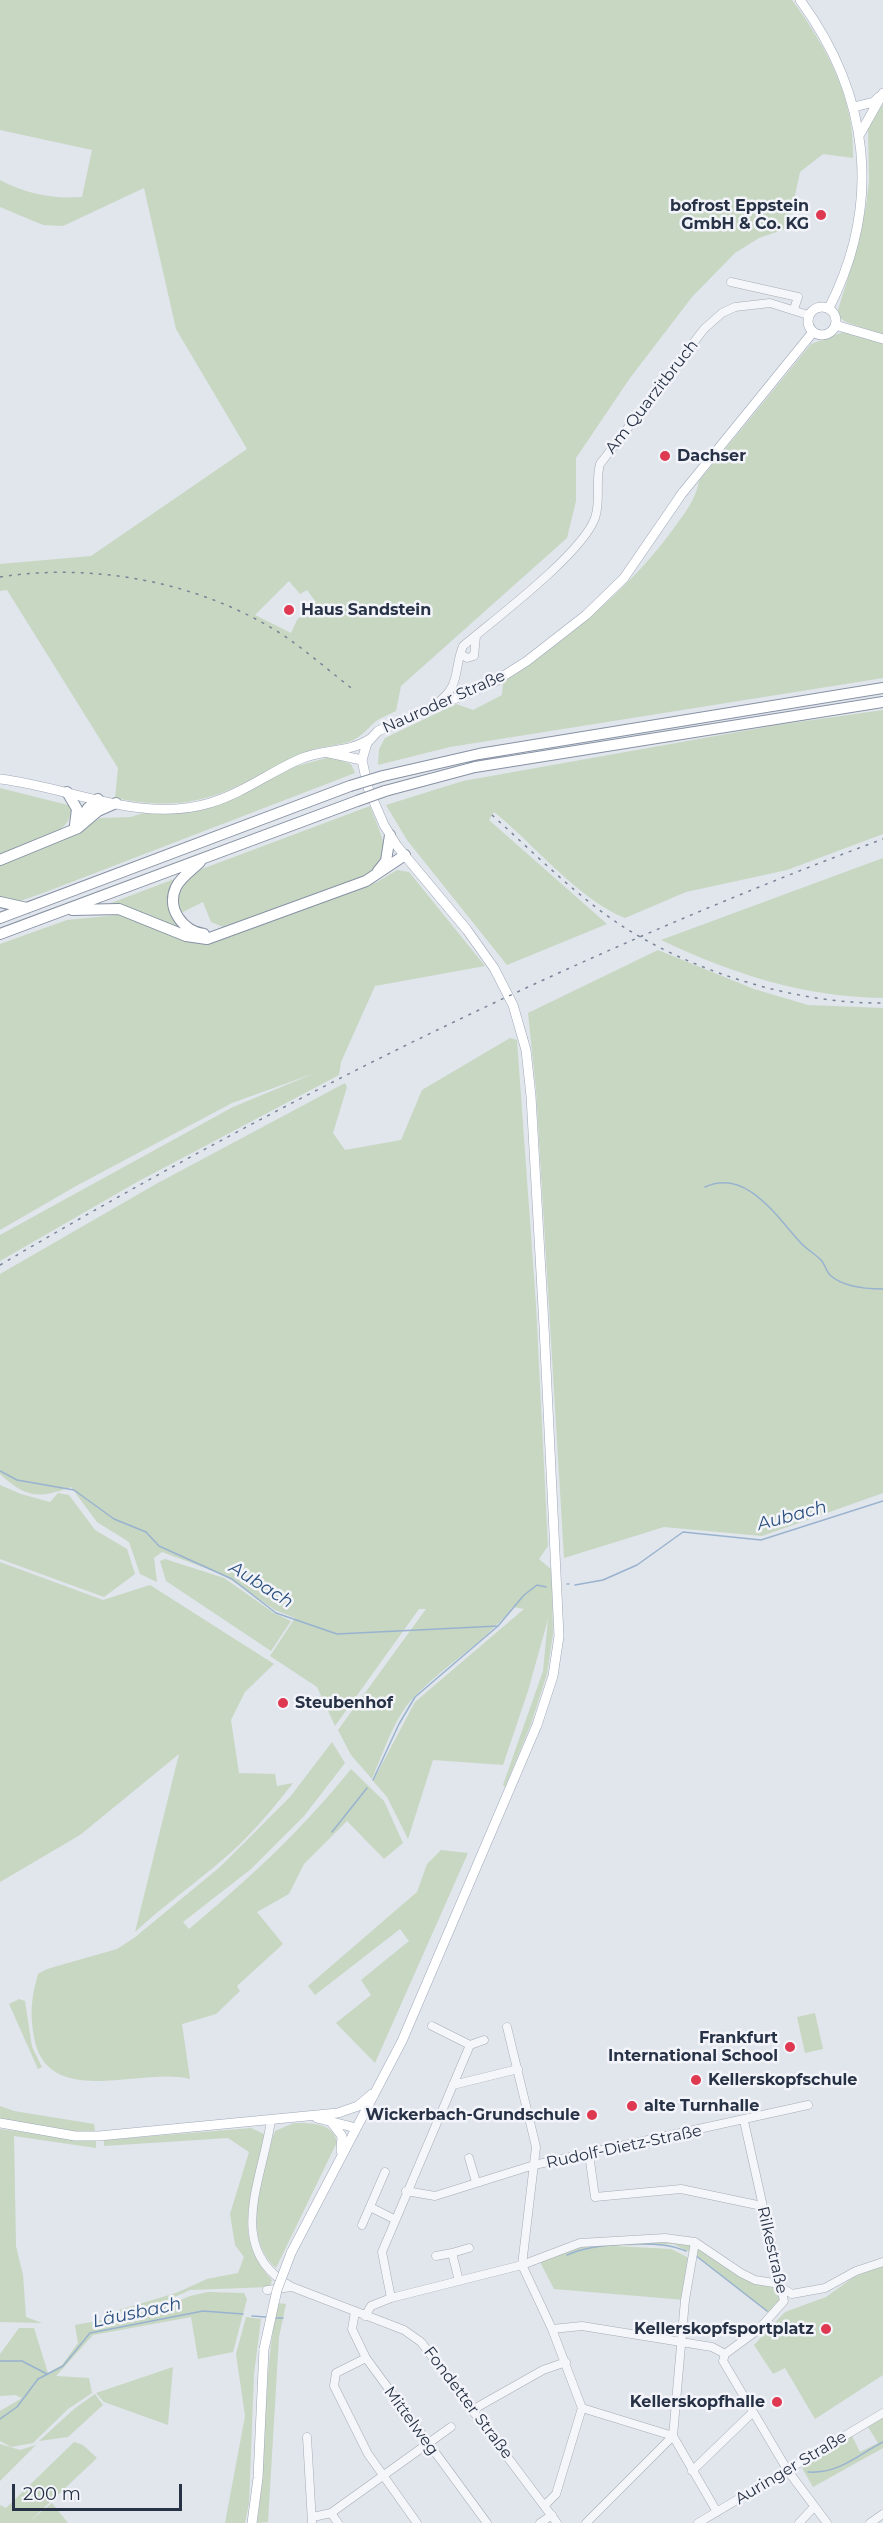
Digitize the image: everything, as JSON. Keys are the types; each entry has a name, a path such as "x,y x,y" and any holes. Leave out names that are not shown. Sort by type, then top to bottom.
{"highway":[{"path":"0,918 350,786 383,776 478,754 883,688"},
{"path":"0,934 385,791 474,767 883,702"},
{"path":"67,792 76,809 73,829"},
{"path":"90,817 98,799"},
{"path":"73,829 88,808 98,799"},
{"path":"0,860 73,829 103,808 116,803"},
{"path":"386,861 390,835"},
{"path":"60,911 119,909 194,939 216,936 366,881 405,855"},
{"path":"366,881 393,856 405,855"},
{"path":"204,858 182,879 174,895 173,903 179,920 185,926 200,934 216,936"},
{"path":"0,902 27,908"}],"main road":[{"path":"800,0 832,50 854,107 860,137 862,179 857,230 848,265 829,308"},
{"path":"854,107 874,102 883,93"},
{"path":"860,137 883,93"},
{"path":"854,107 865,112 873,109"},
{"path":"817,307 829,308 835,316 835,325 828,334 813,332 808,324 808,315 817,307"},
{"path":"835,325 883,339"},
{"name":"Nauroder Straße","path":"362,760 370,739 386,726 481,689 515,669 579,620 618,584 645,540 813,332"},
{"path":"0,779 116,803 167,809 208,804 237,793 292,763 320,752 357,746 370,739"},
{"path":"252,2523 258,2478 264,2349 277,2290 291,2253 406,2032 537,1725 553,1676 559,1635 540,1245 526,1050 513,1005 494,968 467,930 390,835 368,788 362,760 357,752 344,748"},
{"path":"320,752 362,760"},
{"path":"0,2123 87,2136 306,2117 338,2113 358,2106 378,2088"},
{"path":"338,2113 351,2120 356,2128"},
{"path":"306,2117 356,2128"},
{"path":"330,2121 342,2136 336,2164"}],"street":[{"path":"731,282 798,297 794,309"},
{"name":"Am Quarzitbruch","path":"429,710 452,690 463,645 476,636 583,539 596,516 597,476 600,464 708,324 735,307 745,304 770,303 808,315"},
{"name":"Am Quarzitbruch","path":"461,654 467,658 474,656 476,636"},
{"path":"432,2026 470,2045 484,2040"},
{"path":"507,2027 536,2147 522,2265 566,2362 582,2408 556,2494 544,2505"},
{"path":"391,2298 382,2252 394,2219 470,2045"},
{"path":"453,2085 518,2069"},
{"name":"Rudolf-Dietz-Straße","path":"406,2191 435,2196 534,2165 744,2121 808,2105"},
{"name":"Fondetter Straße","path":"271,2120 252,2214 252,2234 258,2253 268,2270 292,2287 415,2337 474,2409 557,2523"},
{"name":"Rilkestraße","path":"725,2354 759,2329 784,2301 744,2121"},
{"path":"589,2154 595,2197 681,2189 762,2206"},
{"path":"469,2158 476,2182"},
{"path":"362,2225 385,2172"},
{"path":"370,2207 394,2219"},
{"path":"366,2316 371,2306 391,2298 522,2265 580,2242 665,2238 695,2242 741,2273 755,2280 774,2283 783,2291 792,2294 825,2288 856,2271 883,2262"},
{"path":"695,2242 685,2300 673,2436 717,2512"},
{"path":"436,2256 469,2248"},
{"path":"452,2253 459,2281"},
{"path":"267,2290 292,2287"},
{"name":"Mittelweg","path":"355,2312 352,2329 366,2358 487,2523"},
{"path":"552,2329 582,2326 712,2347 725,2354 723,2361 788,2471 827,2523"},
{"path":"366,2358 336,2373 334,2386 368,2454 417,2523"},
{"path":"474,2409 535,2374 566,2362"},
{"path":"582,2408 673,2436"},
{"path":"692,2472 753,2412"},
{"name":"Auringer Straße","path":"698,2523 883,2413"},
{"path":"307,2437 305,2444 313,2520 331,2513 451,2427"},
{"path":"586,2523 673,2436"},
{"path":"798,2523 814,2507"},
{"path":"331,2513 338,2523"},
{"path":"870,2523 883,2514"},
{"path":"540,2523 552,2515"}],"green space":[{"path":"0,0 792,0 817,36 844,94 852,136 853,158 823,154 800,172 788,228 759,238 735,253 692,297 630,378 576,458 576,501 567,538 401,686 396,711 376,721 361,735 350,741 307,752 216,795 195,801 146,803 115,798 118,768 7,590 0,591 0,564 91,556 247,449 176,329 144,188 63,226 43,225 0,207 0,180 20,189 40,194 82,197 92,150 0,130","holes":["289,581 300,594 307,590 316,602 297,620 291,633 255,615"]},
{"path":"883,104 883,335 846,322 840,318 838,310 852,265 866,206 869,181 868,128"},
{"path":"843,332 883,342 883,678 450,747 378,765 379,749 385,738 456,704 473,710 502,695 503,682 572,632 614,595 634,576 671,532 692,502 699,481 811,344"},
{"path":"883,710 883,834 787,870 686,892 625,918 608,910 574,885 494,812 489,820 607,924 507,965 407,840 386,805 463,781 777,725"},
{"path":"330,757 351,764 355,773 43,893 20,901 0,899 0,864 81,831 100,818 131,817 146,812 198,811 239,796 293,767"},
{"path":"0,788 72,806 70,817 55,833 0,855"},
{"path":"370,806 382,839 383,856 371,873 359,881 228,929 211,922 203,902 179,914 177,901 180,890 194,872"},
{"path":"883,858 883,998 825,993 769,981 715,963 661,940"},
{"path":"397,870 409,872 485,966 375,986 341,1062 339,1075 137,1182 0,1261 0,1235 233,1107 315,1073 232,1103 76,1186 0,1230 0,944 67,920 118,915 209,942 377,882"},
{"path":"177,878 173,887 186,933 111,903"},
{"path":"658,950 754,989 808,1005 883,1008 883,1493 762,1536 664,1527 564,1558 536,1090 528,1013"},
{"path":"510,1038 517,1040 536,1305 548,1546 539,1559 552,1570 553,1634 547,1674 531,1724 505,1787 503,1785 543,1671 548,1619 528,1691 503,1765 433,1760 408,1839 387,1797 373,1781 415,1702 524,1609 513,1607 478,1642 414,1697 395,1725 372,1779 351,1755 338,1730 426,1609 419,1609 335,1726 317,1687 270,1656 295,1618 275,1610 224,1575 162,1552 154,1558 157,1582 140,1574 129,1542 97,1522 71,1487 50,1493 33,1494 9,1482 0,1474 0,1274 156,1184 345,1083 347,1087 333,1133 345,1150 401,1140 422,1090"},
{"path":"0,1485 50,1502 58,1493 69,1495 95,1530 127,1549 135,1574 104,1597 0,1559"},
{"path":"165,1559 224,1578 274,1613 291,1621 271,1651 166,1581 160,1561"},
{"path":"0,1562 103,1600 150,1585 274,1664 245,1692 231,1720 239,1773 275,1774 277,1786 293,1783 241,1843 135,1932 179,1754 80,1835 0,1882"},
{"path":"332,1742 345,1763 304,1816 251,1869 183,1922 189,1929 254,1872 314,1813 351,1769 384,1801 403,1843 384,1859 347,1821 304,1864 289,1894 257,1912 283,1944 237,1986 240,1991 216,2014 182,2024 190,2079 170,2076 99,2081 76,2079 57,2073 42,2060 34,2037 32,2020 32,2006 38,1974 47,1969 117,1949 134,1938 220,1867 290,1797"},
{"path":"441,1850 468,1853 375,2063 336,2023 371,1995 361,1980 409,1941 400,1929 315,1995 308,1986 417,1892 427,1864"},
{"path":"19,1999 25,2001 32,2047 42,2067 38,2069 9,2004"},
{"path":"815,2013 823,2049 805,2053 797,2017"},
{"path":"0,2106 14,2111 94,2124 95,2131 65,2131 0,2120"},
{"path":"294,2123 326,2127 335,2135 337,2142 276,2268 265,2255 259,2239 256,2222 259,2184 275,2131"},
{"path":"251,2128 264,2134 249,2209 250,2243 258,2261 272,2280 270,2287 190,2290 150,2308 112,2316 112,2312 176,2293 207,2279 238,2273 244,2257 235,2245 230,2214 249,2152 228,2138 104,2146 104,2140"},
{"path":"0,2129 96,2141 96,2148 14,2136 16,2246 23,2275 26,2317 42,2323 0,2322"},
{"path":"665,2238 695,2242 741,2273 774,2283 783,2291 784,2301 771,2315 692,2253 673,2244 612,2246 671,2249 691,2259 685,2300 554,2289 538,2258 580,2243"},
{"name":"Kellerskopfsportplatz","path":"883,2265 883,2375 815,2419 785,2368 773,2374 754,2345 785,2312 826,2297 854,2277"},
{"path":"208,2292 244,2293 247,2299 233,2352 198,2359 191,2317 93,2335 56,2376 89,2378 92,2393 68,2409 33,2443 11,2447 0,2441 0,2411 22,2398 15,2395 0,2396 0,2354 19,2328 34,2328 48,2373 62,2365 78,2343 75,2325 155,2310 190,2296"},
{"path":"278,2303 286,2304 279,2337 268,2522 257,2523 263,2468 267,2385"},
{"path":"246,2317 261,2319 254,2374 249,2503 245,2523 225,2523 245,2416 236,2354"},
{"path":"173,2367 168,2425 104,2402 96,2393"},
{"path":"95,2394 103,2405 68,2437 39,2441 74,2409"},
{"path":"883,2418 883,2448 813,2487 802,2468 852,2436 860,2452 878,2443 868,2427"},
{"path":"74,2442 83,2445 97,2458 29,2522 52,2503 68,2523 0,2523 0,2505 6,2508"},
{"path":"0,2444 20,2450 36,2445 0,2481"}],"waterway":[{"path":"705,1187 720,1183 734,1184 747,1189 770,1208 802,1244 824,1263 835,1279 855,1286 883,1289"},
{"name":"Aubach","path":"0,1471 17,1480 74,1490 114,1519 146,1532 159,1546 232,1579 276,1613 337,1634 498,1626 524,1595 537,1585 546,1587"},
{"name":"Aubach","path":"575,1585 603,1580 637,1565 683,1532 761,1540 883,1501"},
{"name":"Aubach","path":"373,1780 399,1724 415,1697 498,1626"},
{"name":"Aubach","path":"332,1832 367,1788"},
{"name":"Läusbach","path":"567,2255 609,2245 626,2244 660,2245 686,2251"},
{"name":"Läusbach","path":"695,2255 767,2311"},
{"name":"Läusbach","path":"0,2419 17,2407 38,2379 63,2366 90,2333 203,2311 243,2314"},
{"path":"252,2316 266,2317"},
{"path":"274,2318 283,2318"},
{"path":"0,2361 22,2361 47,2374"},
{"path":"808,2472 839,2467 883,2442"}],"railway":[{"path":"0,577 74,572 149,581 185,590 254,618 286,637 355,691"},
{"path":"492,815 599,910 645,940 676,955 709,969 779,991 814,998 883,1003"},
{"path":"0,1265 214,1144 432,1032 655,930 883,839"}],"place":[{"name":"bofrost Eppstein GmbH & Co. KG","path":"821,215"},
{"name":"Dachser","path":"665,456"},
{"name":"Haus Sandstein","path":"289,610"},
{"name":"Steubenhof","path":"283,1703"},
{"name":"Frankfurt International School","path":"790,2047"},
{"name":"Kellerskopfschule","path":"696,2080"},
{"name":"alte Turnhalle","path":"632,2106"},
{"name":"Wickerbach-Grundschule","path":"592,2115"},
{"name":"Kellerskopfsportplatz","path":"826,2329"},
{"name":"Kellerskopfhalle","path":"777,2402"}]}
